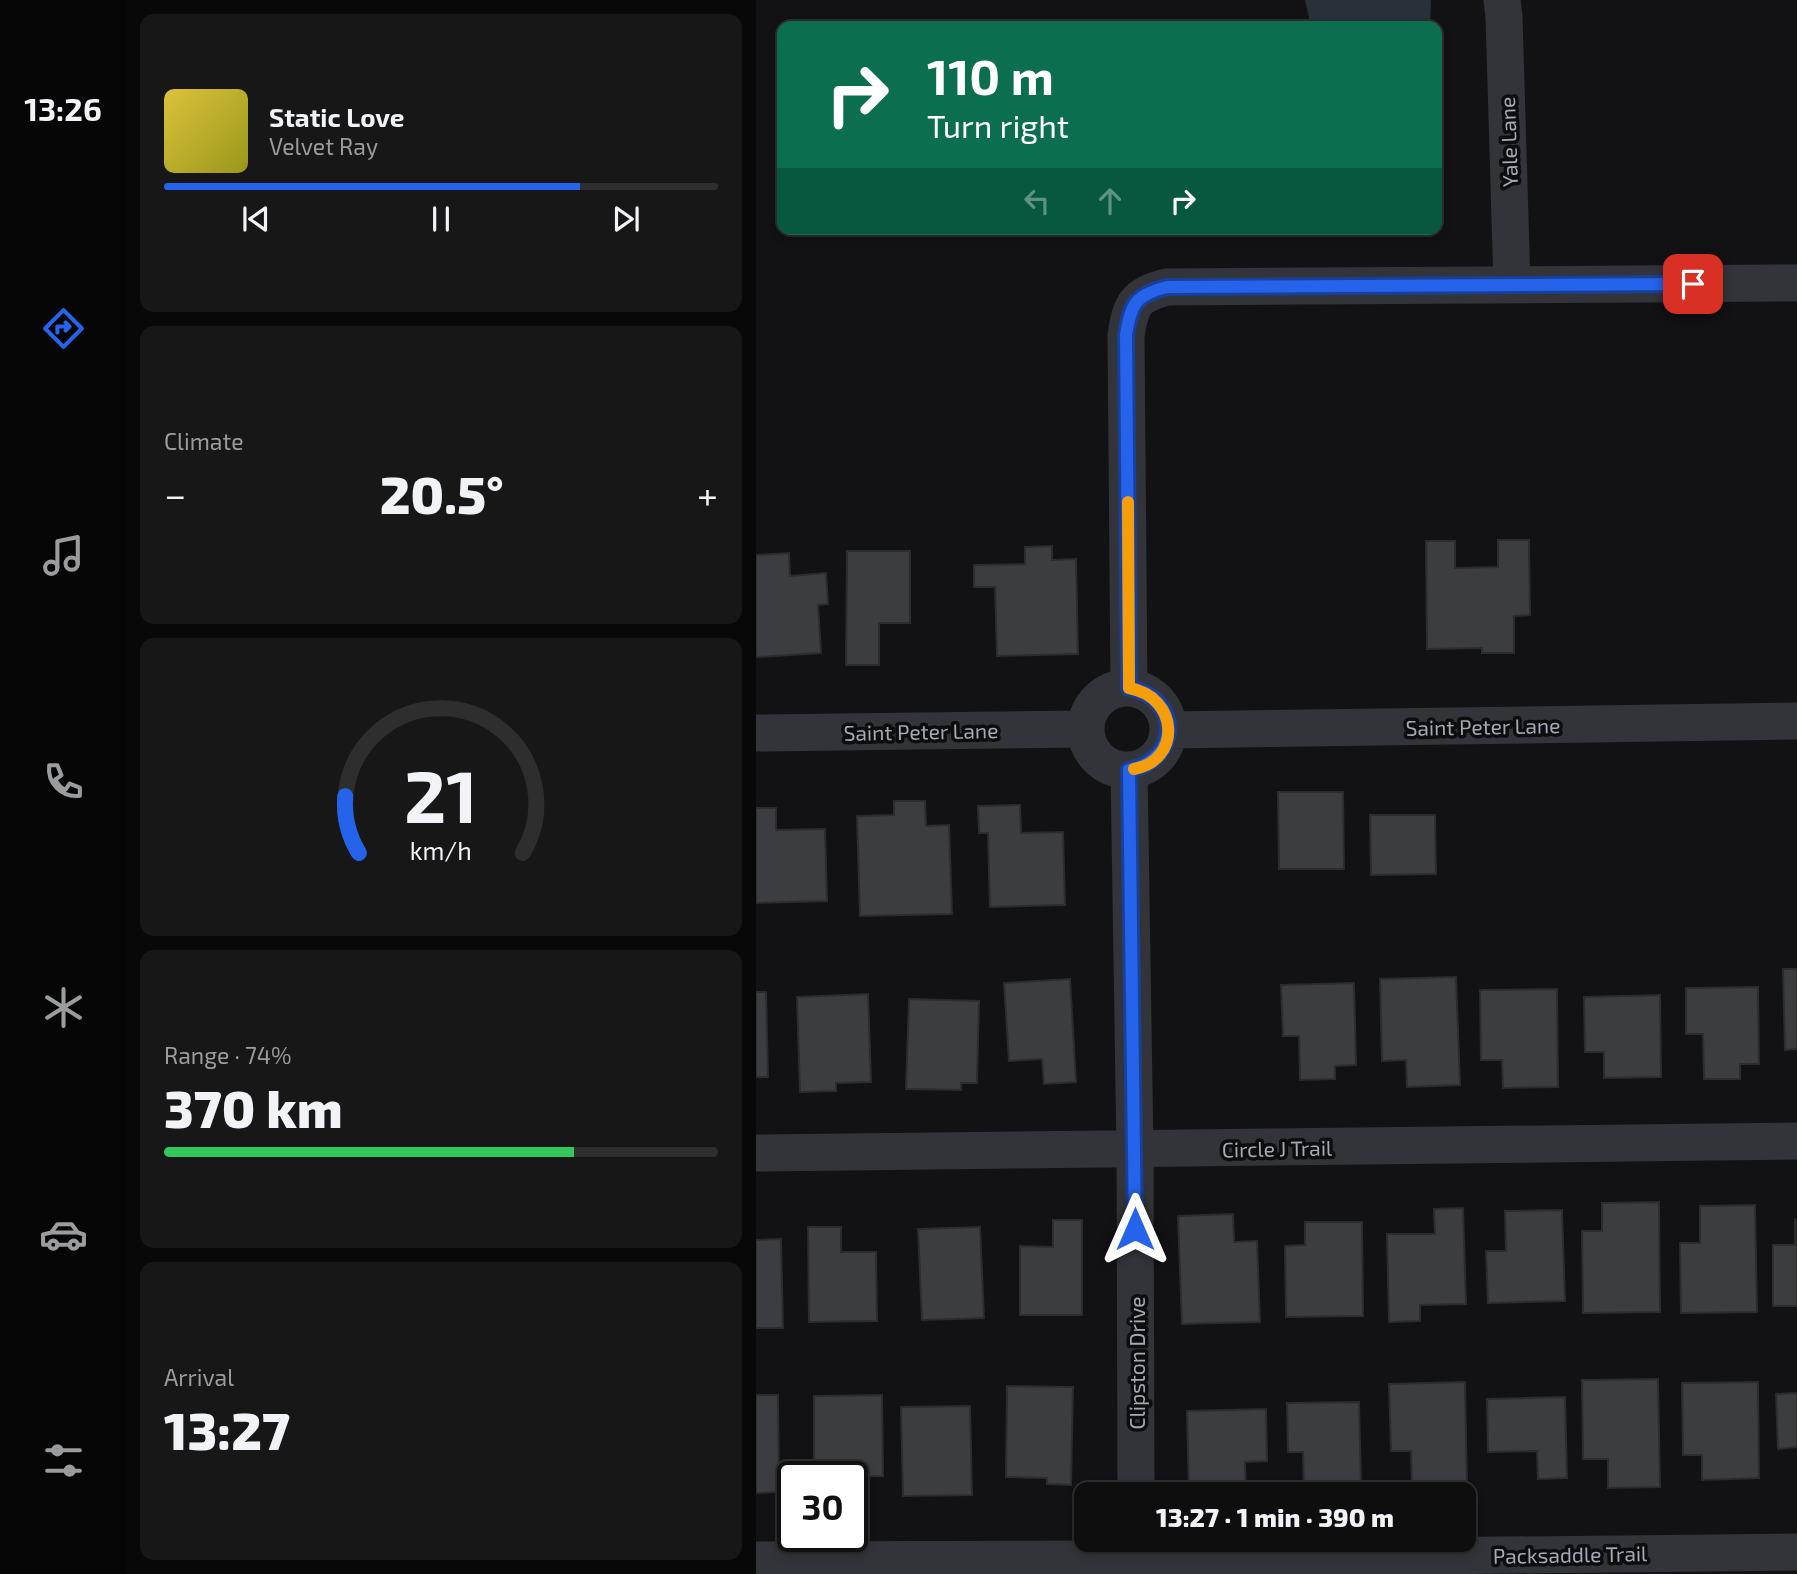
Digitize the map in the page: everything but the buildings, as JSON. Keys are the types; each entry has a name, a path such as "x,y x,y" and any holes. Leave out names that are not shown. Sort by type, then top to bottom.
{"street":[{"name":"Yale Lane","path":"1502,0 1512,285"},
{"path":"1129,688 1126,335 1129,315 1139,298 1151,291 1167,287 1797,283"},
{"path":"1129,688 1149,694 1157,701 1164,709 1168,730 1161,753 1141,768 1129,770 1118,769 1098,759 1091,751 1085,729 1091,708 1098,699 1107,692 1129,688"},
{"name":"Saint Peter Lane","path":"1168,730 1797,721"},
{"name":"Saint Peter Lane","path":"756,733 1085,729"},
{"name":"Clipston Drive","path":"1129,770 1135,1150 1136,1482"},
{"name":"Circle J Trail","path":"756,1153 1797,1141"},
{"name":"Packsaddle Trail","path":"777,1564 1797,1552"}],"shaded area":[{"path":"1305,0 1431,0 1430,21 1310,21"}],"slow traffic":[{"path":"1128,502 1129,688 1149,694 1157,701 1164,709 1168,730 1161,753 1152,762 1134,769"}],"route":[{"path":"1135,1229 1129,770 1141,768 1161,753 1168,730 1164,709 1157,701 1149,694 1129,688 1126,335 1129,315 1139,298 1151,291 1167,287 1693,284"}]}
